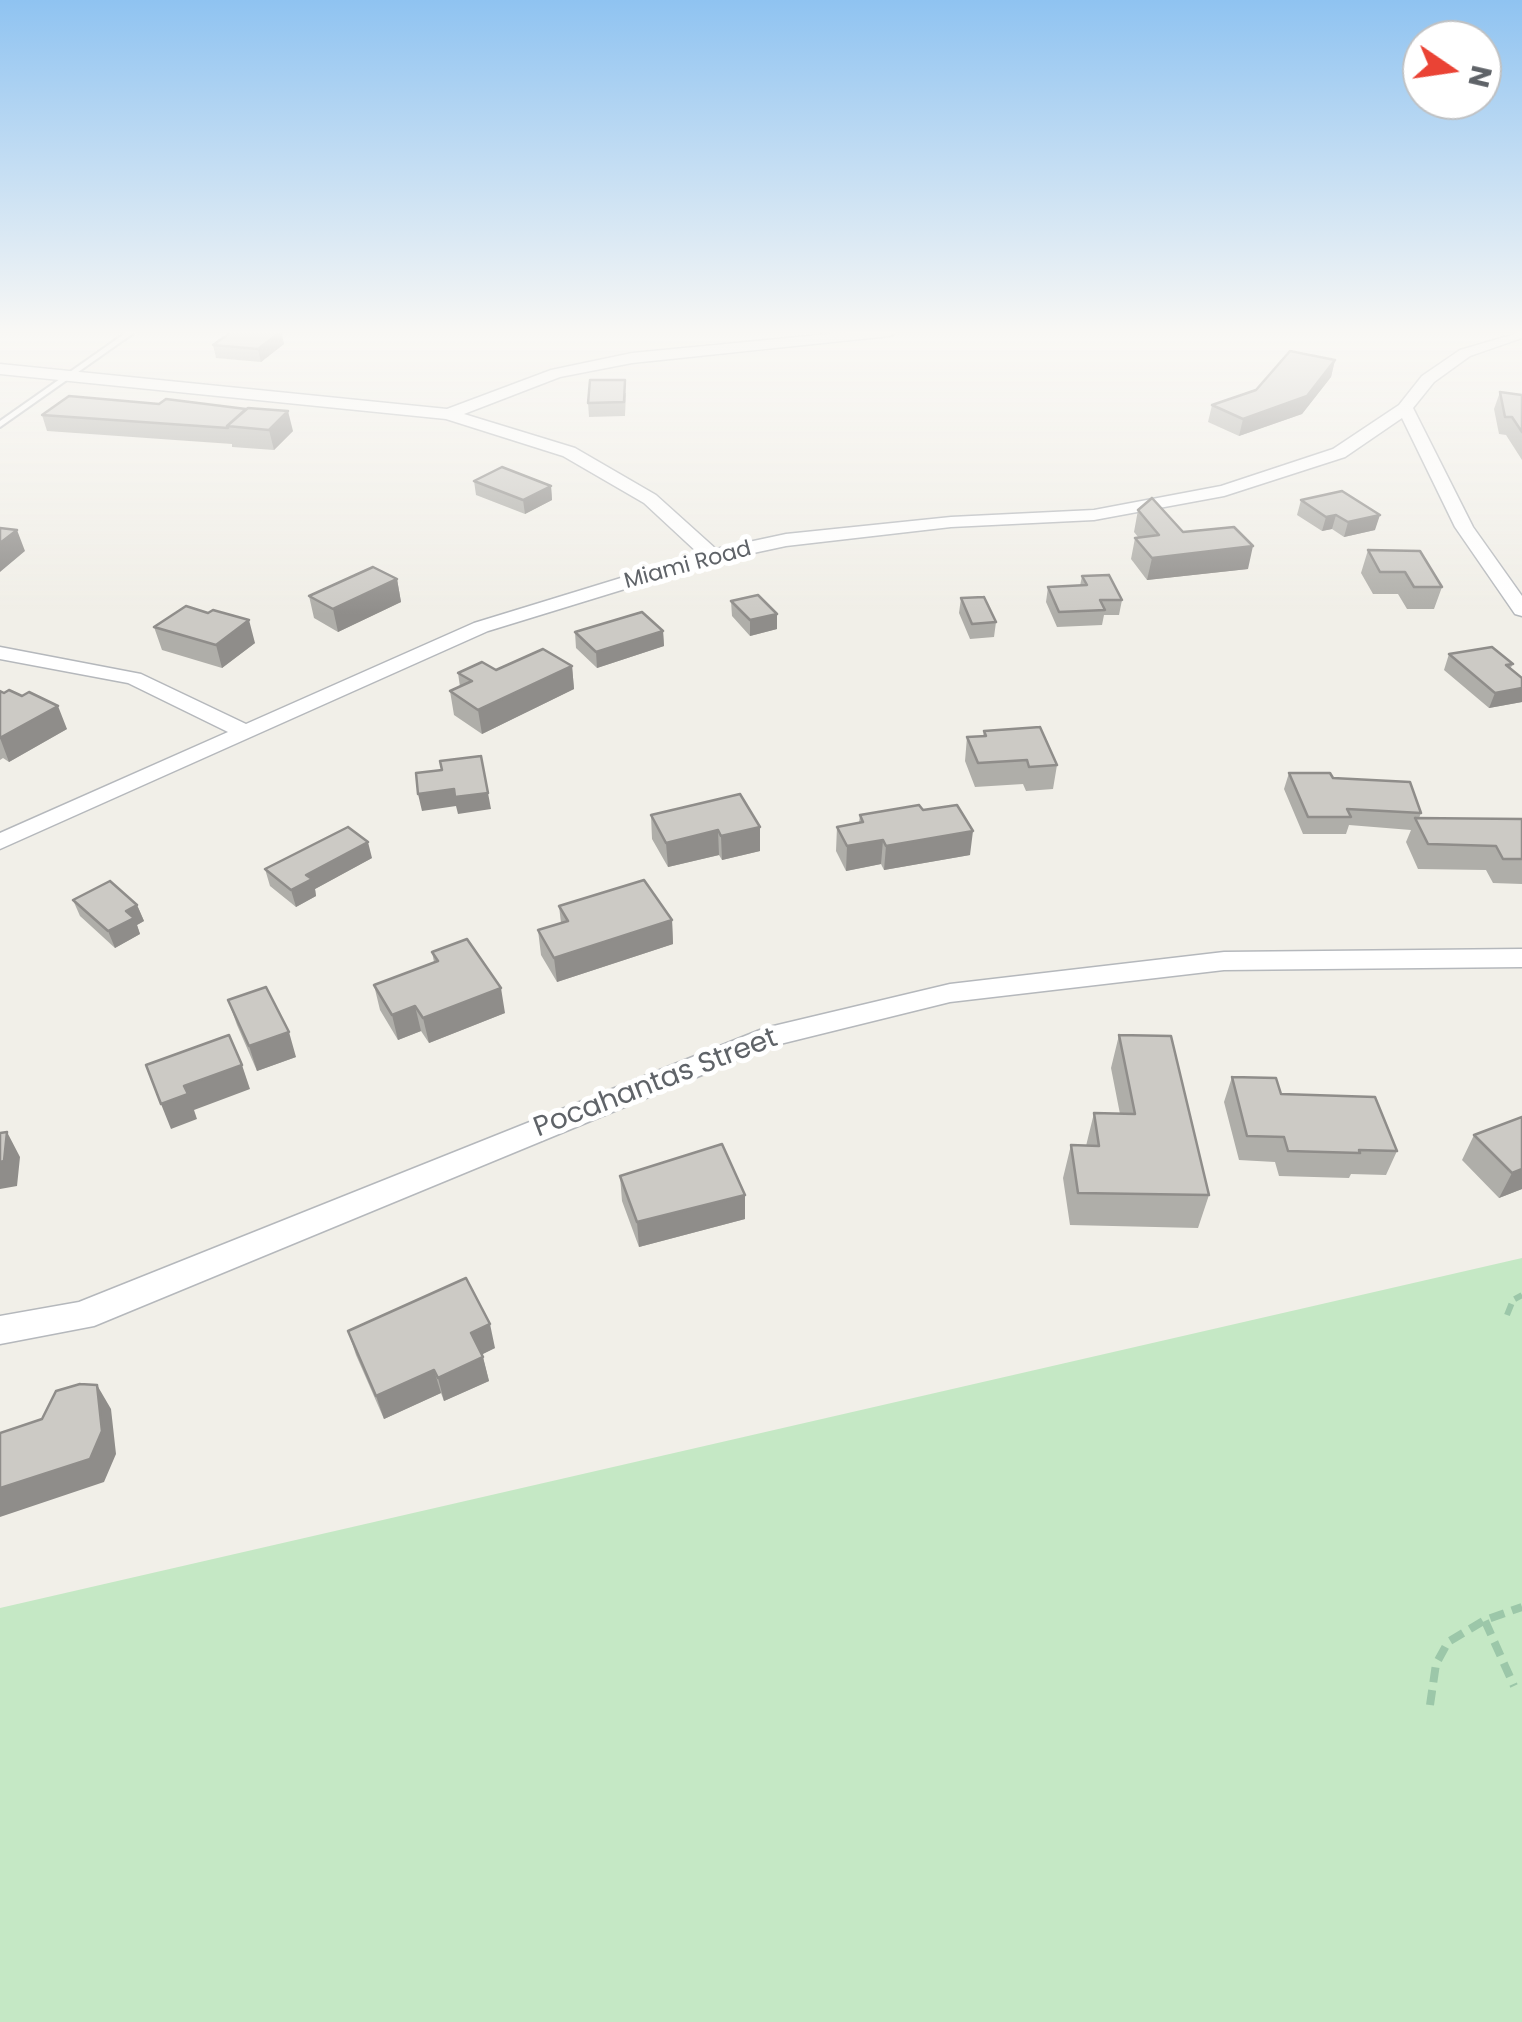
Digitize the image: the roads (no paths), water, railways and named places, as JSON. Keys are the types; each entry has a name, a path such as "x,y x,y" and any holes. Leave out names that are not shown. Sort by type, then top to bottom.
{"street":[{"path":"488,426 570,452 650,499 712,556"},
{"name":"Miami Road","path":"0,842 481,626 712,556 786,540 951,522 1094,516 1224,491 1339,453 1378,426"},
{"path":"1414,426 1464,527 1522,610"},
{"path":"0,653 134,678 243,731"},
{"name":"Pocahantas Street","path":"0,1330 82,1316 765,1038 950,993 1224,961 1522,958"}]}
